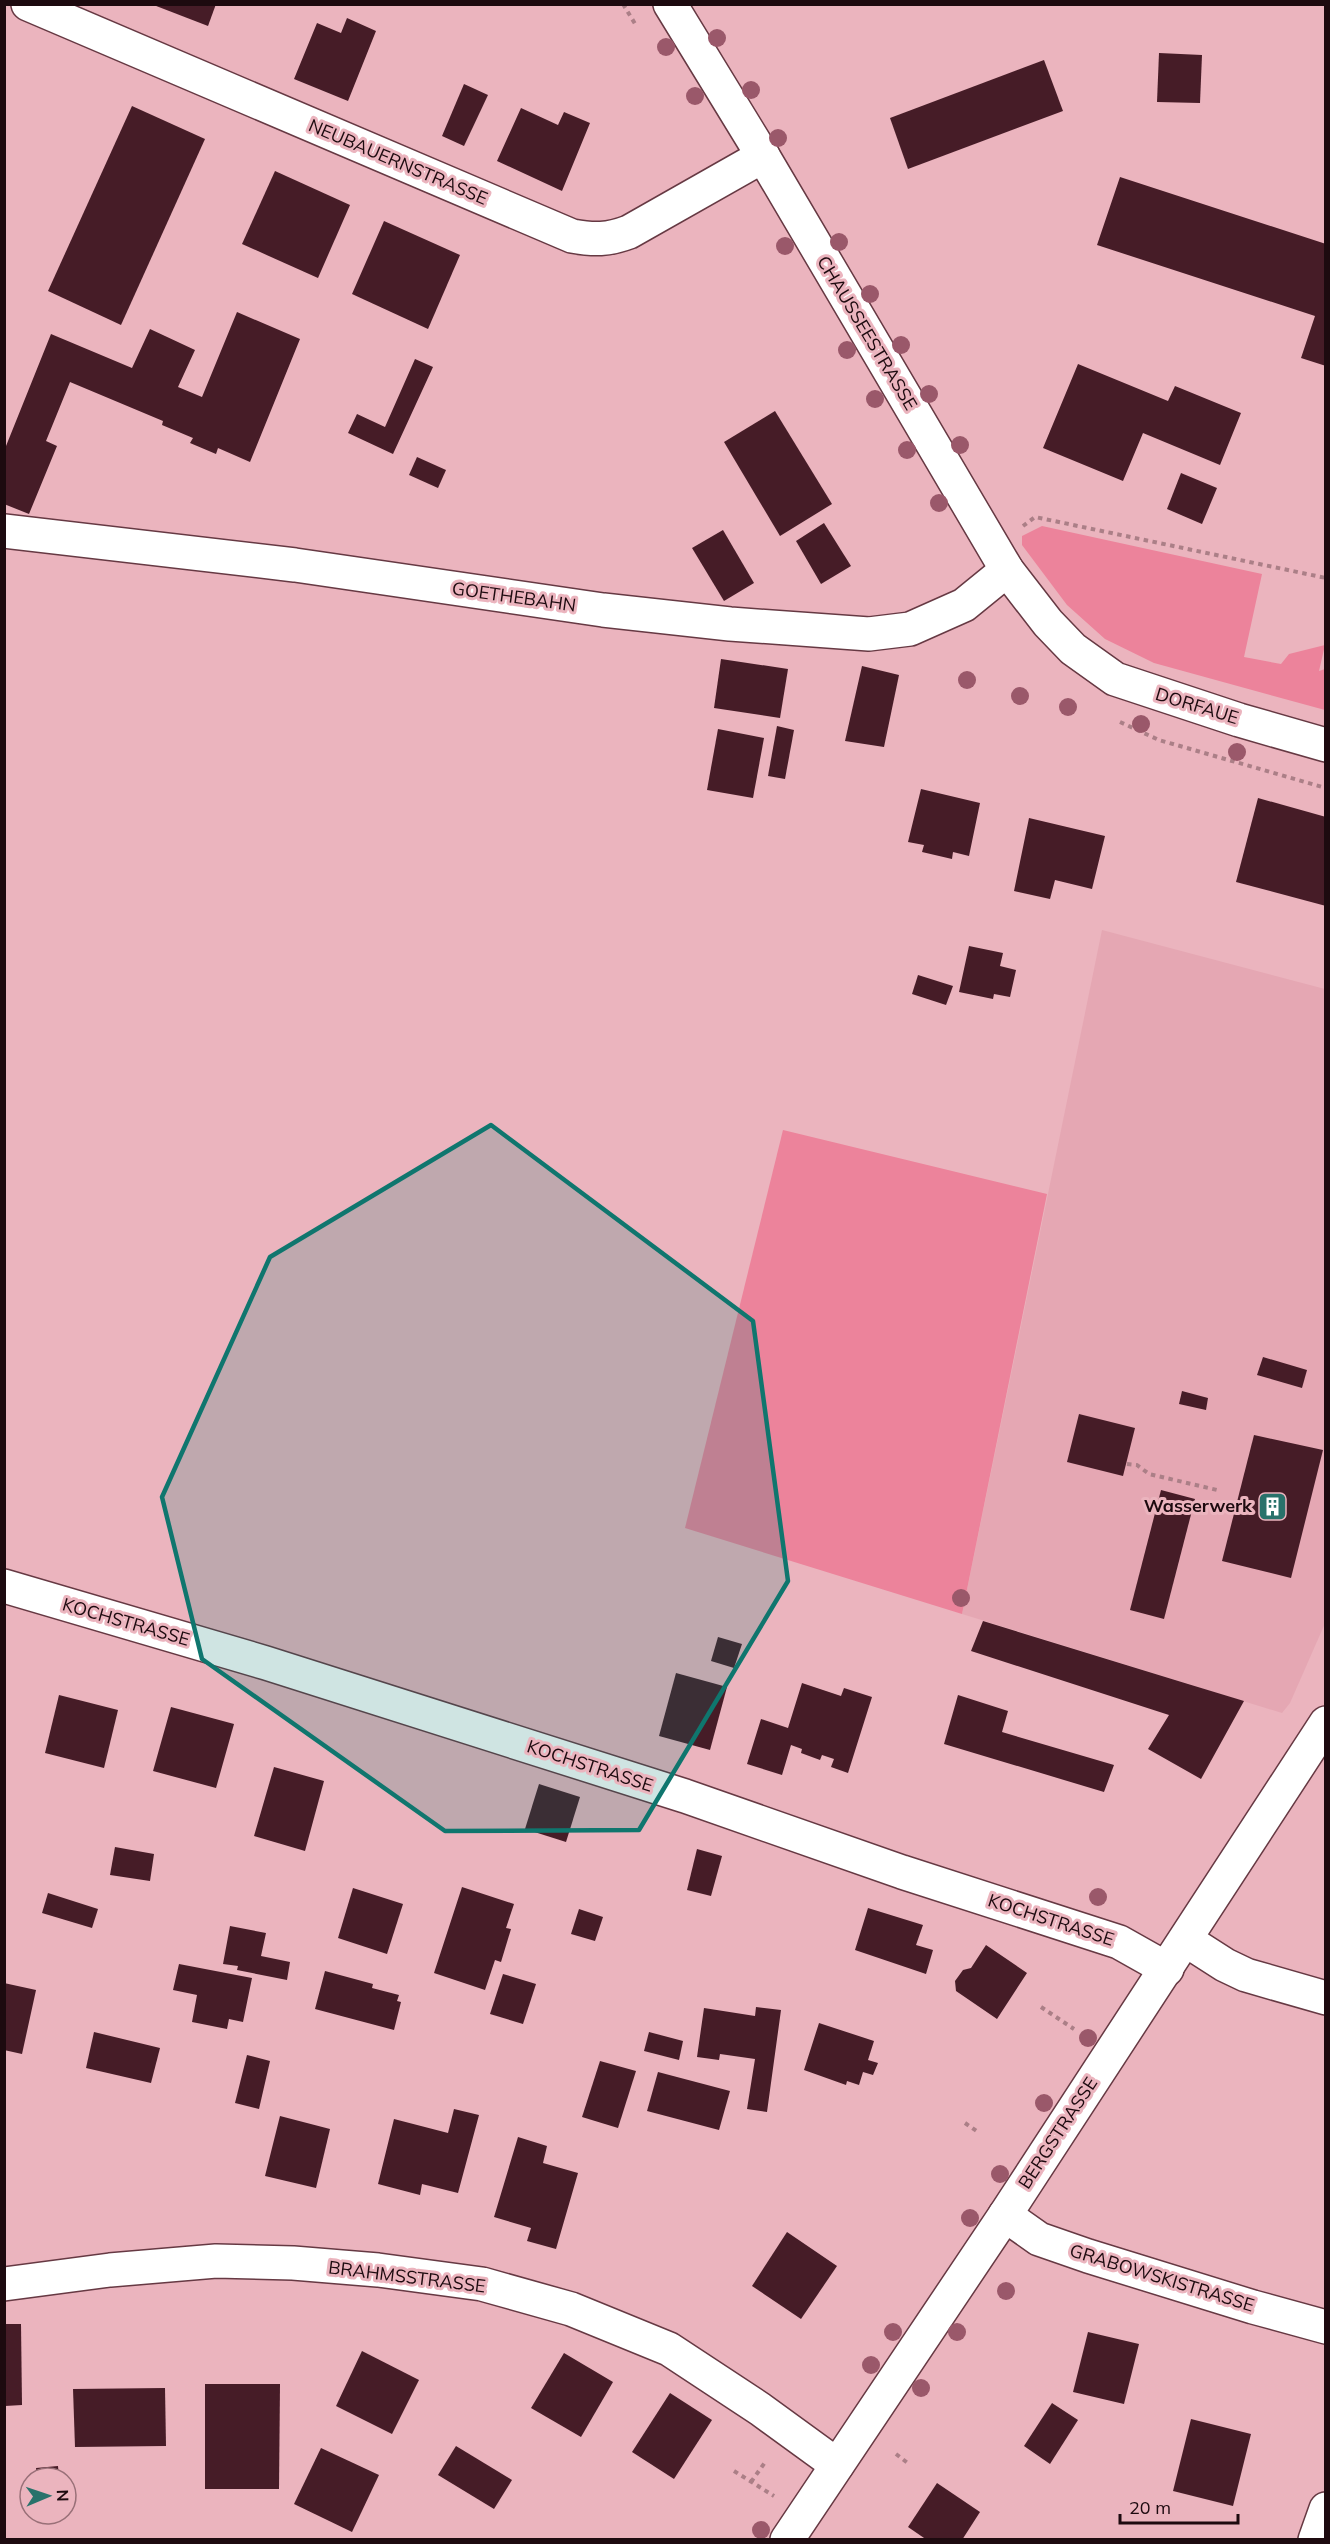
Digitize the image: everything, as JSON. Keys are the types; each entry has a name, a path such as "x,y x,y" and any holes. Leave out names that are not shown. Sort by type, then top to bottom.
{"street":[{"name":"NEUBAUERNSTRASSE","path":"28,4 573,236 602,240 629,232 763,156"},
{"name":"CHAUSSEESTRASSE","path":"670,4 763,156 1000,558 1048,623 1077,652"},
{"name":"GOETHEBAHN","path":"4,531 295,565 603,610 730,624 869,634 910,629 964,605 1000,558"},
{"name":"DORFAUE","path":"1077,652 1115,679 1141,689 1326,744"},
{"name":"KOCHSTRASSE","path":"4,1586 266,1663 685,1796 902,1872 1119,1942 1167,1969"},
{"name":"BERGSTRASSE","path":"787,2540 1005,2215 1326,1723"},
{"path":"1186,1940 1225,1965 1246,1975 1326,1998"},
{"name":"GRABOWSKISTRASSE","path":"1005,2215 1039,2238 1088,2256 1326,2327"},
{"name":"BRAHMSSTRASSE","path":"4,2284 110,2270 216,2261 293,2263 378,2270 482,2284 571,2310 669,2349 760,2409 837,2465"},
{"path":"1315,2540 1326,2509"}],"path":[{"path":"1000,558 1035,517 1326,578"},
{"path":"1127,1464 1137,1465 1149,1474 1217,1490"},
{"path":"1041,2007 1074,2029"},
{"path":"965,2122 978,2132"},
{"path":"897,2454 909,2464"},
{"path":"751,2482 766,2461"},
{"path":"734,2470 779,2500"}],"highlighted area":[{"path":"491,1125 753,1321 788,1581 639,1830 445,1831 202,1659 162,1497 270,1257"}],"shaded area":[{"path":"1042,526 1262,574 1244,657 1281,664 1289,654 1325,645 1319,671 1325,669 1325,710 1154,663 1105,639 1067,605 1022,545 1022,536"},
{"path":"1102,930 1325,989 1326,1621 1290,1703 1282,1713 962,1614"},
{"path":"783,1130 1047,1194 962,1614 685,1528"}],"building":[{"path":"151,4 216,4 208,26"},
{"path":"347,18 376,31 348,101 294,79 317,23 341,33"},
{"path":"1159,53 1202,55 1200,103 1157,102"},
{"path":"1044,60 1063,111 908,169 890,118"},
{"path":"464,84 488,95 464,146 442,136"},
{"path":"132,106 205,139 121,325 48,291"},
{"path":"521,108 558,125 564,112 590,123 562,191 497,161"},
{"path":"275,171 350,205 318,278 242,244"},
{"path":"1120,177 1326,244 1326,366 1301,358 1315,316 1097,245"},
{"path":"384,221 460,255 428,329 352,294"},
{"path":"237,312 300,339 250,462 218,448 216,454 190,443 193,438 162,425 163,421 70,382 46,441 57,446 29,514 4,504 4,451 51,334 132,368 150,329 195,350 178,387 202,397"},
{"path":"415,359 433,367 393,454 348,433 357,414 385,427"},
{"path":"1078,364 1168,401 1175,386 1241,413 1220,465 1143,433 1123,481 1043,448"},
{"path":"775,411 832,504 780,536 724,442"},
{"path":"417,457 446,470 438,488 409,475"},
{"path":"1181,473 1217,488 1202,524 1167,509"},
{"path":"824,523 851,566 821,584 796,541"},
{"path":"723,530 754,583 724,601 692,548"},
{"path":"721,659 788,669 780,718 714,708"},
{"path":"862,666 899,675 884,747 845,741"},
{"path":"777,726 794,730 785,779 768,776"},
{"path":"718,729 764,738 753,798 707,790"},
{"path":"921,789 980,803 969,856 953,852 952,859 922,852 924,845 908,842"},
{"path":"1258,798 1326,817 1326,906 1236,882"},
{"path":"1029,818 1105,836 1092,889 1055,880 1050,899 1014,891"},
{"path":"969,946 1003,953 1000,966 1016,970 1010,997 994,994 993,999 959,992"},
{"path":"918,975 953,986 946,1005 912,994"},
{"path":"1263,1357 1307,1370 1302,1388 1257,1375"},
{"path":"1182,1391 1208,1398 1206,1410 1179,1404"},
{"path":"1079,1414 1135,1428 1123,1476 1067,1462"},
{"name":"Wasserwerk","path":"1254,1435 1323,1450 1291,1578 1222,1561"},
{"path":"1161,1490 1195,1499 1164,1619 1130,1610"},
{"path":"983,1621 1244,1701 1201,1779 1148,1749 1169,1715 971,1651"},
{"path":"718,1637 742,1644 734,1668 711,1661"},
{"path":"676,1673 727,1687 710,1750 659,1736"},
{"path":"802,1683 841,1696 844,1688 872,1697 848,1773 831,1767 834,1759 822,1755 820,1760 801,1753 802,1749 791,1745 782,1775 747,1764 761,1719 788,1728"},
{"path":"59,1695 118,1710 104,1768 45,1753"},
{"path":"958,1695 1008,1711 1002,1732 1114,1765 1104,1792 944,1744"},
{"path":"171,1707 234,1724 216,1788 153,1771"},
{"path":"274,1767 324,1781 305,1851 254,1836"},
{"path":"539,1784 580,1797 566,1842 525,1829"},
{"path":"115,1847 154,1854 150,1881 110,1875"},
{"path":"697,1849 722,1856 711,1896 687,1890"},
{"path":"462,1887 514,1904 506,1928 511,1929 501,1962 495,1960 485,1990 434,1973"},
{"path":"353,1888 403,1904 387,1954 338,1938"},
{"path":"48,1893 98,1909 92,1928 42,1913"},
{"path":"868,1908 923,1925 916,1945 933,1950 926,1974 855,1950"},
{"path":"579,1909 603,1917 595,1941 571,1934"},
{"path":"230,1926 266,1933 261,1956 290,1962 287,1980 237,1970 238,1966 223,1964"},
{"path":"986,1945 1027,1973 997,2019 956,1991 955,1981 963,1970 971,1968"},
{"path":"179,1964 252,1978 243,2022 229,2019 227,2029 192,2022 197,1995 173,1990"},
{"path":"325,1971 373,1984 372,1988 399,1995 397,2001 401,2002 394,2030 315,2009"},
{"path":"503,1974 536,1984 523,2024 490,2014"},
{"path":"4,1983 36,1990 22,2054 4,2050"},
{"path":"756,2007 781,2010 767,2112 747,2109 755,2059 720,2054 719,2060 697,2057 704,2008 755,2016"},
{"path":"819,2023 874,2041 868,2060 878,2063 873,2075 863,2072 859,2085 847,2081 846,2085 804,2070"},
{"path":"94,2032 160,2048 151,2083 86,2068"},
{"path":"649,2032 683,2041 679,2060 644,2051"},
{"path":"247,2055 270,2061 259,2109 235,2103"},
{"path":"600,2061 636,2071 618,2128 582,2117"},
{"path":"658,2072 730,2091 719,2130 647,2111"},
{"path":"454,2109 479,2115 458,2193 422,2184 420,2195 378,2184 394,2119 448,2133"},
{"path":"280,2116 330,2129 316,2188 265,2176"},
{"path":"518,2137 547,2146 543,2163 578,2173 556,2249 527,2241 531,2228 494,2217"},
{"path":"787,2232 837,2266 801,2319 752,2286"},
{"path":"5,2324 21,2324 22,2405 5,2406"},
{"path":"1088,2332 1139,2344 1124,2404 1073,2392"},
{"path":"362,2351 419,2380 392,2434 336,2406"},
{"path":"564,2353 613,2382 581,2437 531,2408"},
{"path":"205,2384 280,2384 279,2489 205,2489"},
{"path":"165,2388 166,2446 75,2447 73,2389"},
{"path":"670,2393 712,2420 674,2479 632,2452"},
{"path":"1052,2403 1078,2420 1050,2464 1024,2446"},
{"path":"1191,2419 1251,2434 1233,2506 1173,2491"},
{"path":"456,2446 512,2480 494,2509 438,2475"},
{"path":"321,2448 379,2475 352,2532 294,2504"},
{"path":"937,2483 980,2512 962,2540 927,2540 908,2527"}],"place":[{"name":"Wasserwerk","path":"1273,1506"}]}
